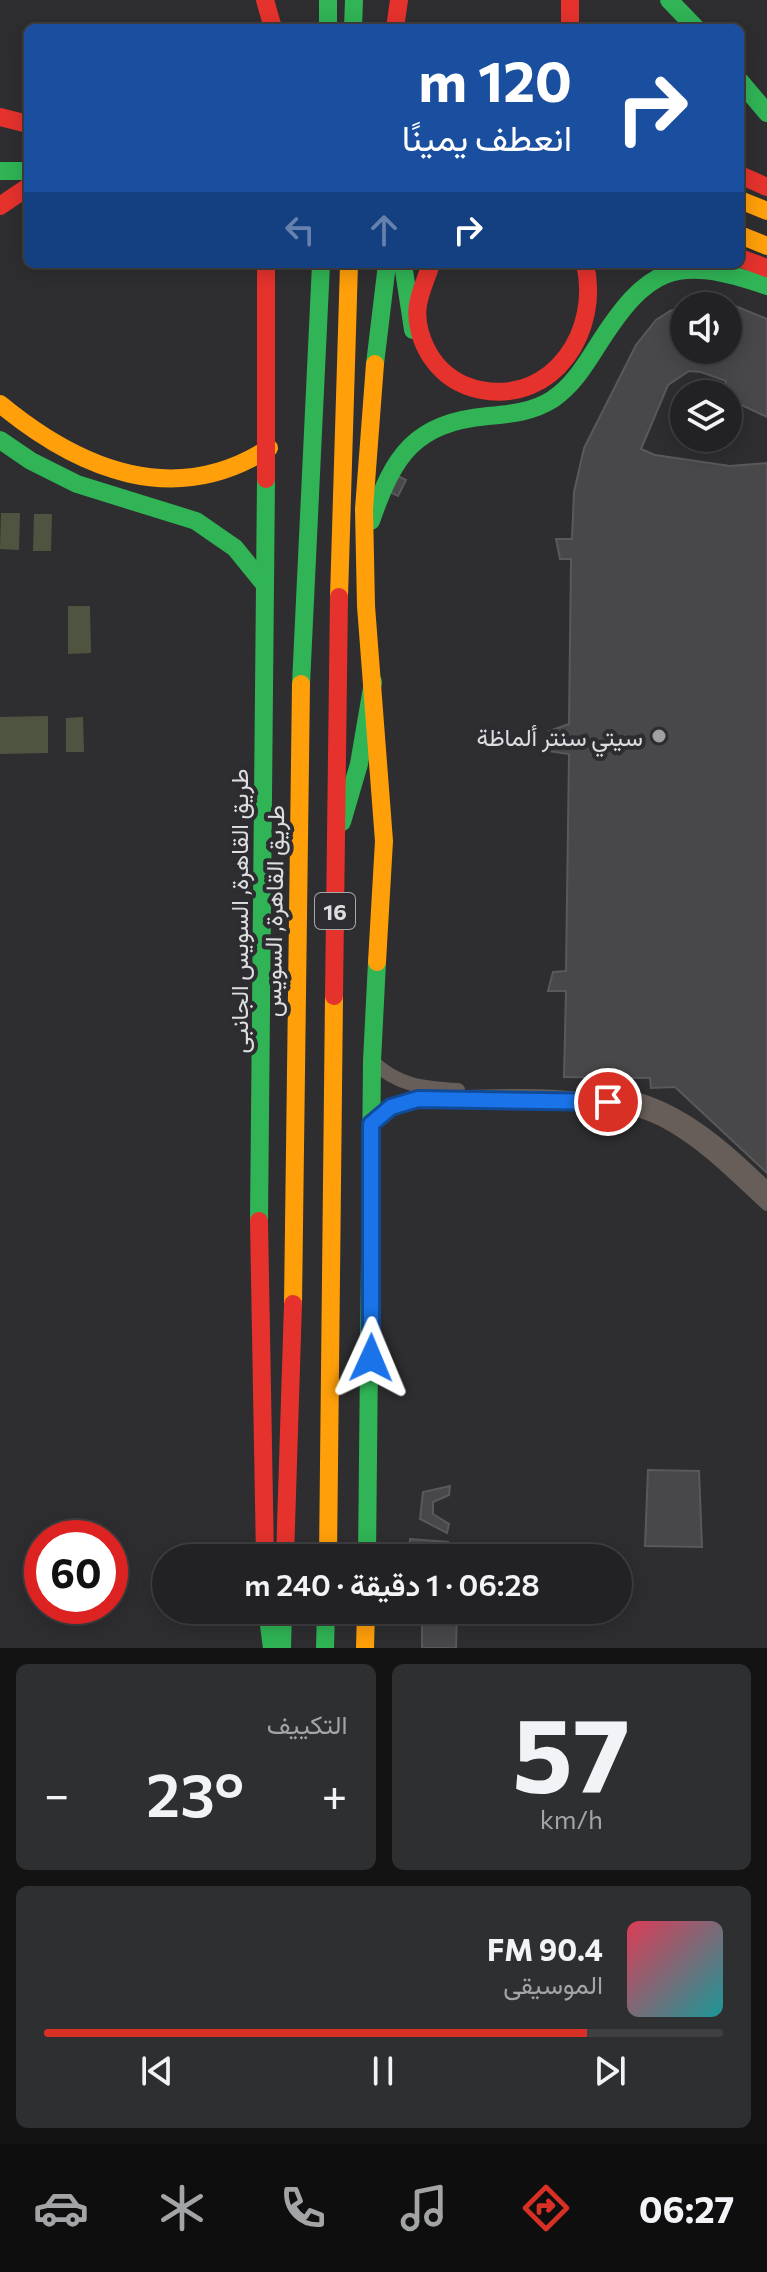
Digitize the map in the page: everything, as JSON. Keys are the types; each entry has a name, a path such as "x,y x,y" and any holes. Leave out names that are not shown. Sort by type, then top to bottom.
{"main road":[{"path":"265,0 272,24"},
{"path":"274,24 279,0"},
{"path":"328,0 328,24"},
{"path":"353,24 354,0"},
{"path":"388,0 392,24"},
{"path":"394,24 399,0"},
{"path":"570,0 570,24"},
{"path":"669,0 692,24"},
{"path":"744,86 767,113"},
{"path":"0,117 24,123"},
{"path":"0,131 24,131"},
{"path":"0,171 24,171"},
{"path":"744,177 767,187"},
{"path":"0,206 24,190"},
{"path":"744,202 767,211"},
{"path":"744,237 767,246"},
{"path":"744,259 767,268"},
{"name":"طريق القاهرة, السويس الجانبى","path":"265,1544 261,1267 265,585 269,448 266,268"},
{"name":"طريق القاهرة, السويس","path":"285,1544 292,1352 300,698 321,268"},
{"name":"16","path":"328,1544 333,1329 337,602 349,268"},
{"path":"334,845 359,764 373,682 364,542 367,441 387,268"},
{"path":"403,268 409,317 419,344 445,375 481,392 518,391 552,375 570,357 585,322 589,297 585,268"},
{"path":"419,344 418,305 430,268"},
{"path":"364,542 385,479 412,440 440,423 523,412 561,394 584,368 622,304 642,284 669,272 694,269 727,273 767,286"},
{"path":"0,404 27,426 67,450 106,466 148,476 185,479 214,475 269,448"},
{"path":"0,440 31,461 77,484 196,521 235,548 265,585"},
{"name":"16","path":"367,1544 372,1329 372,1061 384,841 373,682"},
{"path":"269,1624 272,1648"},
{"path":"282,1648 283,1624"},
{"path":"325,1648 326,1624"},
{"path":"365,1648 366,1624"}],"street":[{"path":"372,1061 387,1075 416,1087 607,1091 640,1098 700,1128 767,1189"},
{"path":"371,1124 391,1107 418,1099 608,1102 644,1112 677,1128 718,1158 767,1204"}],"green space":[{"path":"1,513 20,513 19,550 0,549"},
{"path":"34,514 52,514 51,551 33,551"},
{"path":"68,606 90,606 91,653 68,654"},
{"path":"48,716 48,753 0,754 0,717"},
{"path":"83,717 84,752 66,752 66,718"}],"building":[{"name":"سيتي سنتر ألماظة","path":"742,309 767,319 767,417 742,405 742,380 723,380 689,371 670,380 641,449 655,455 730,466 767,463 767,1173 675,1087 651,1088 650,1078 564,1077 566,991 548,991 553,972 566,971 569,754 548,751 554,741 549,731 569,724 571,559 560,559 556,539 572,539 574,492 584,448 636,345 656,320 670,311 670,364 742,364"},
{"path":"398,476 406,480 398,496 390,492"},
{"path":"648,1470 699,1471 702,1547 645,1546"},
{"path":"450,1486 449,1495 433,1502 433,1514 449,1524 447,1533 420,1519 423,1492"},
{"path":"410,1539 448,1542 448,1544 410,1544"},
{"path":"422,1624 457,1624 456,1648 422,1648"}],"traffic: fast":[{"path":"328,0 328,24"},
{"path":"353,24 354,0"},
{"path":"669,0 692,24"},
{"path":"744,86 767,113"},
{"path":"0,171 24,171"},
{"path":"301,684 321,268"},
{"path":"375,364 387,268"},
{"path":"404,268 413,330"},
{"path":"371,521 389,478 410,446 442,426 522,412 553,399 577,376 614,320 648,284 666,274 686,270 735,276 767,286"},
{"path":"0,440 31,461 77,484 196,521 235,548 265,585"},
{"path":"259,1221 266,479"},
{"path":"342,822 359,764 373,682"},
{"path":"367,1544 372,1061 377,962"},
{"path":"269,1624 272,1648"},
{"path":"282,1648 283,1624"},
{"path":"325,1648 326,1624"}],"traffic: slow":[{"path":"744,202 767,211"},
{"path":"744,237 767,246"},
{"path":"339,597 349,268"},
{"path":"375,364 364,509 366,606 384,841 377,962"},
{"path":"0,404 63,447 95,463 129,474 164,478 199,476 234,466 269,448"},
{"path":"293,1304 301,684"},
{"path":"328,1544 334,996"},
{"path":"365,1648 366,1624"}],"traffic: jam":[{"path":"265,0 272,24"},
{"path":"396,24 399,0"},
{"path":"570,0 570,24"},
{"path":"0,117 24,123"},
{"path":"744,177 767,187"},
{"path":"0,206 24,190"},
{"path":"744,259 767,268"},
{"path":"266,268 266,479"},
{"path":"430,268 417,312 420,332 431,357 453,379 466,386 507,391 530,386 550,374 566,357 578,337 586,314 585,268"},
{"path":"334,996 339,597"},
{"path":"259,1221 265,1544"},
{"path":"285,1544 293,1304"}],"place":[{"name":"سيتي سنتر ألماظة","path":"659,736"}],"route":[{"path":"371,1358 371,1124 391,1107 418,1099 572,1098 608,1102"}]}
